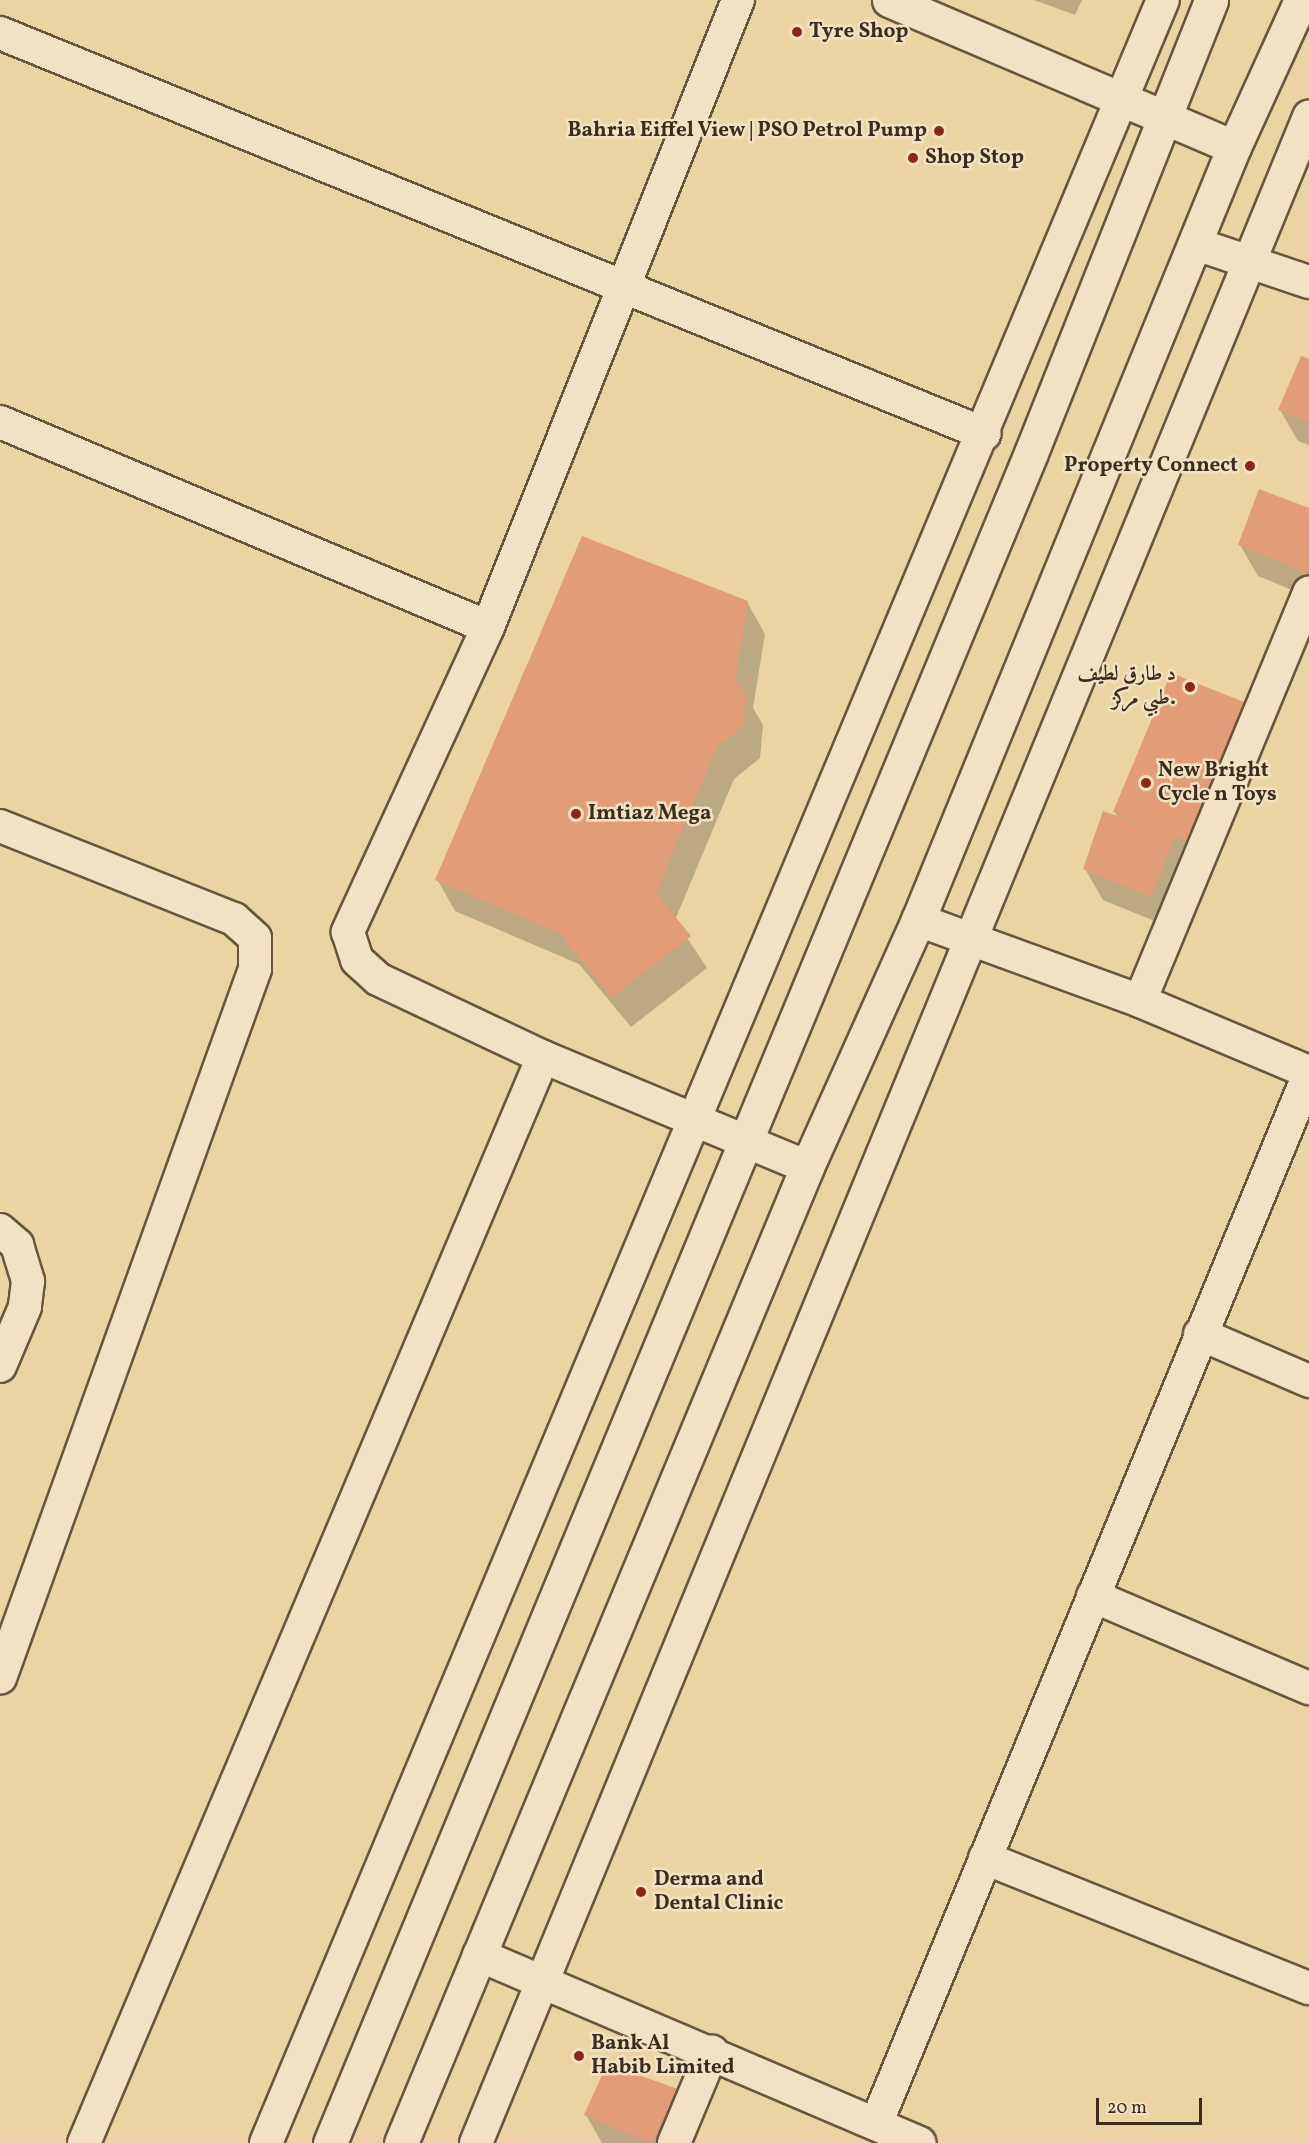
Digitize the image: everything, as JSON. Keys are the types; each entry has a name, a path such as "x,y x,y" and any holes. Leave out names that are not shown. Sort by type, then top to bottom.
{"street":[{"path":"738,0 488,627 348,932 357,960 378,979 543,1057 694,1122 807,1167"},
{"path":"889,0 1234,147"},
{"path":"266,2143 985,434 1120,98 1163,0"},
{"path":"330,2143 1165,118 1211,0"},
{"path":"401,2143 807,1167 918,920 1197,244 1234,147 1301,0"},
{"path":"0,33 624,283 985,434"},
{"path":"476,2143 546,1983 969,936 1309,117"},
{"path":"1197,244 1250,259 1309,282"},
{"path":"0,422 488,627"},
{"path":"1140,1001 1309,593"},
{"path":"0,826 234,920 255,938 255,969 0,1678"},
{"path":"876,2124 1309,1073 1140,1001 969,936 918,920"},
{"path":"84,2143 543,1057"},
{"path":"0,1230 17,1245 28,1281 26,1307 0,1366"},
{"path":"1200,1334 1309,1381"},
{"path":"1093,1596 1309,1688"},
{"path":"985,1857 1309,1988"},
{"path":"479,1954 920,2143"},
{"path":"674,2143 712,2052"}],"building":[{"path":"1301,356 1309,359 1309,422 1278,410"},
{"path":"1259,489 1309,508 1307,573 1238,545"},
{"name":"Imtiaz Mega","path":"582,536 748,601 735,681 746,693 743,726 716,748 656,893 691,936 612,997 559,933 435,880"},
{"path":"1171,673 1244,702 1190,843 1175,836 1151,897 1083,869 1103,811 1156,830 1113,812"},
{"path":"607,2064 678,2089 652,2143 584,2115"}],"place":[{"name":"Tyre Shop","path":"797,32"},
{"name":"Bahria Eiffel View | PSO Petrol Pump","path":"939,131"},
{"name":"Shop Stop","path":"913,158"},
{"name":"Property Connect","path":"1250,466"},
{"name":"د طارق لطیف طبي مرکز.","path":"1190,687"},
{"name":"New Bright Cycle n Toys","path":"1146,783"},
{"name":"Imtiaz Mega","path":"576,814"},
{"name":"Derma and Dental Clinic","path":"641,1892"},
{"name":"Bank Al Habib Limited","path":"579,2056"}]}
